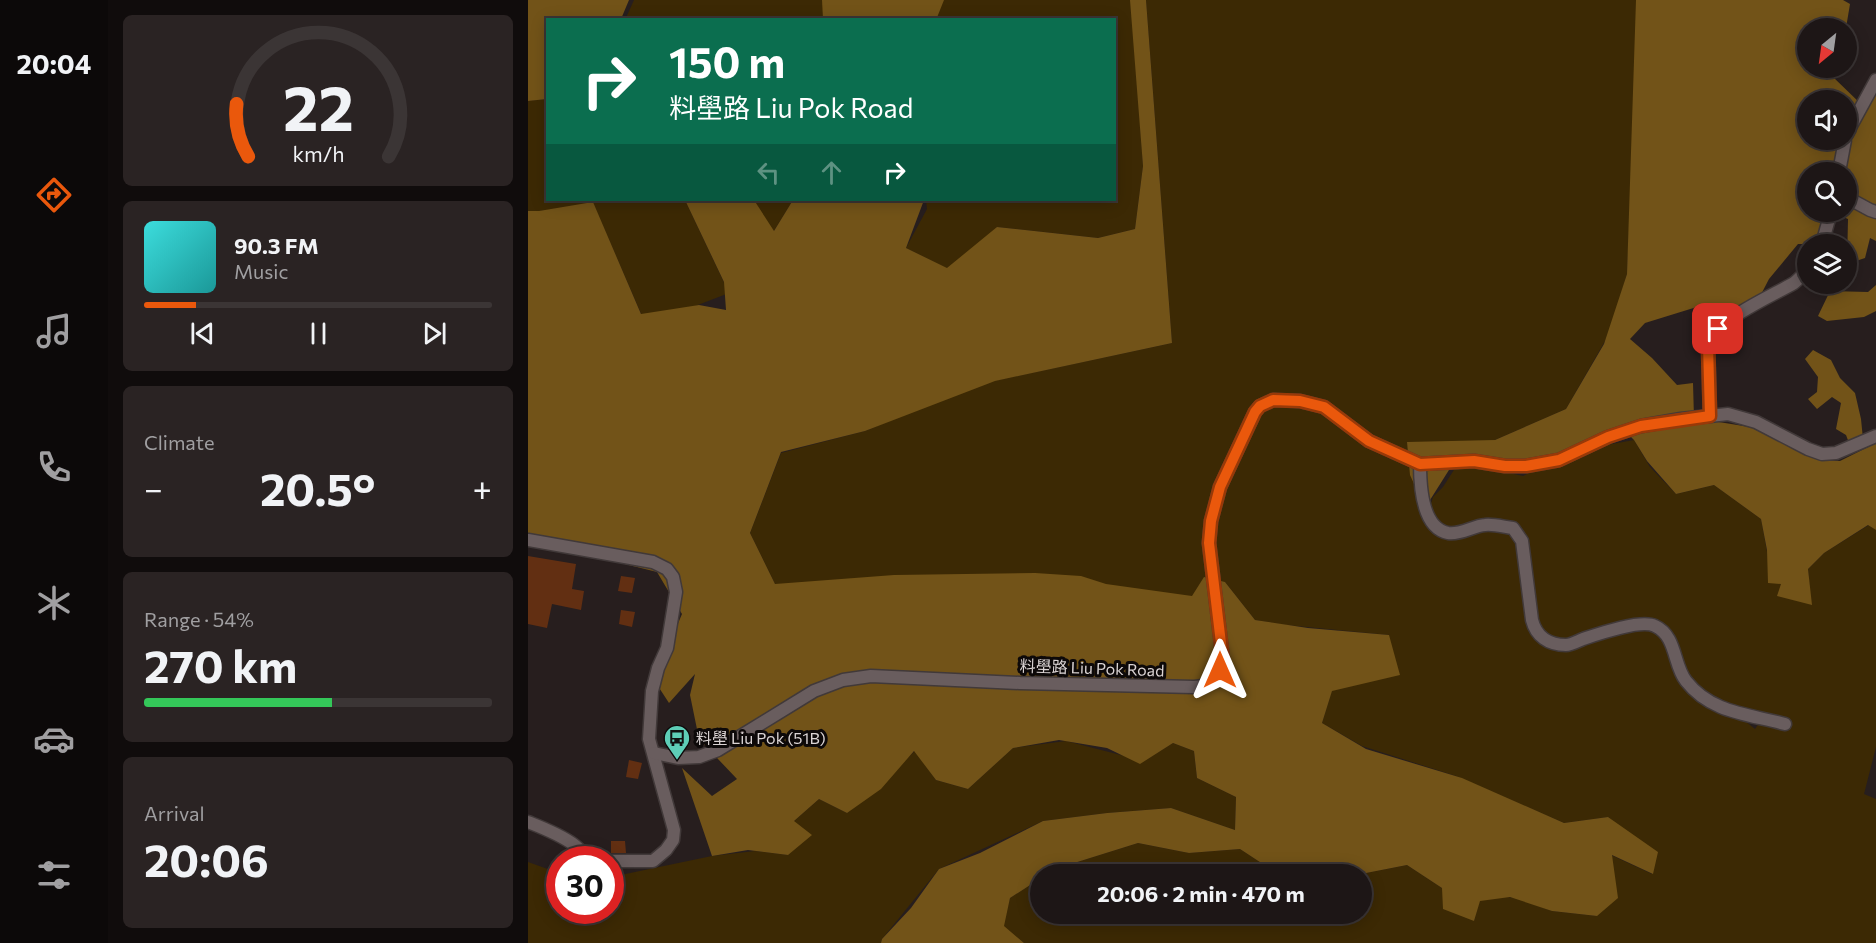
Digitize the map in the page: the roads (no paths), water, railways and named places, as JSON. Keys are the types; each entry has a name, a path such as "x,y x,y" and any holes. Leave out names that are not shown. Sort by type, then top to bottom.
{"street":[{"path":"1857,115 1876,80"},
{"path":"1857,203 1876,212"},
{"path":"1710,416 1708,345 1711,337 1718,329 1747,309 1797,280"},
{"name":"料壆路 Liu Pok Road","path":"654,753 678,758 699,757 718,750 814,691 843,680 871,676 1091,686 1203,686 1211,683 1223,660 1209,543 1211,521 1220,487 1255,412 1260,406 1273,400 1300,401 1324,407 1369,441 1420,464 1474,461 1505,466 1526,466 1559,460 1608,437 1641,426 1728,414 1764,425 1822,454 1836,453 1876,436"},
{"path":"1420,464 1420,483 1425,508 1428,516 1440,530 1452,533 1487,525 1513,528 1518,534 1522,541 1534,630 1540,638 1567,645 1617,629 1641,624 1655,626 1665,634 1673,646 1684,679 1710,704 1785,724"},
{"path":"528,540 653,562 667,568 673,576 676,592 667,648 657,668 652,691 649,739 674,830 673,840 666,850 652,861 624,861"},
{"path":"528,822 546,829 576,846"}],"place":[{"name":"料壆 Liu Pok (51B)","path":"677,761"}]}
